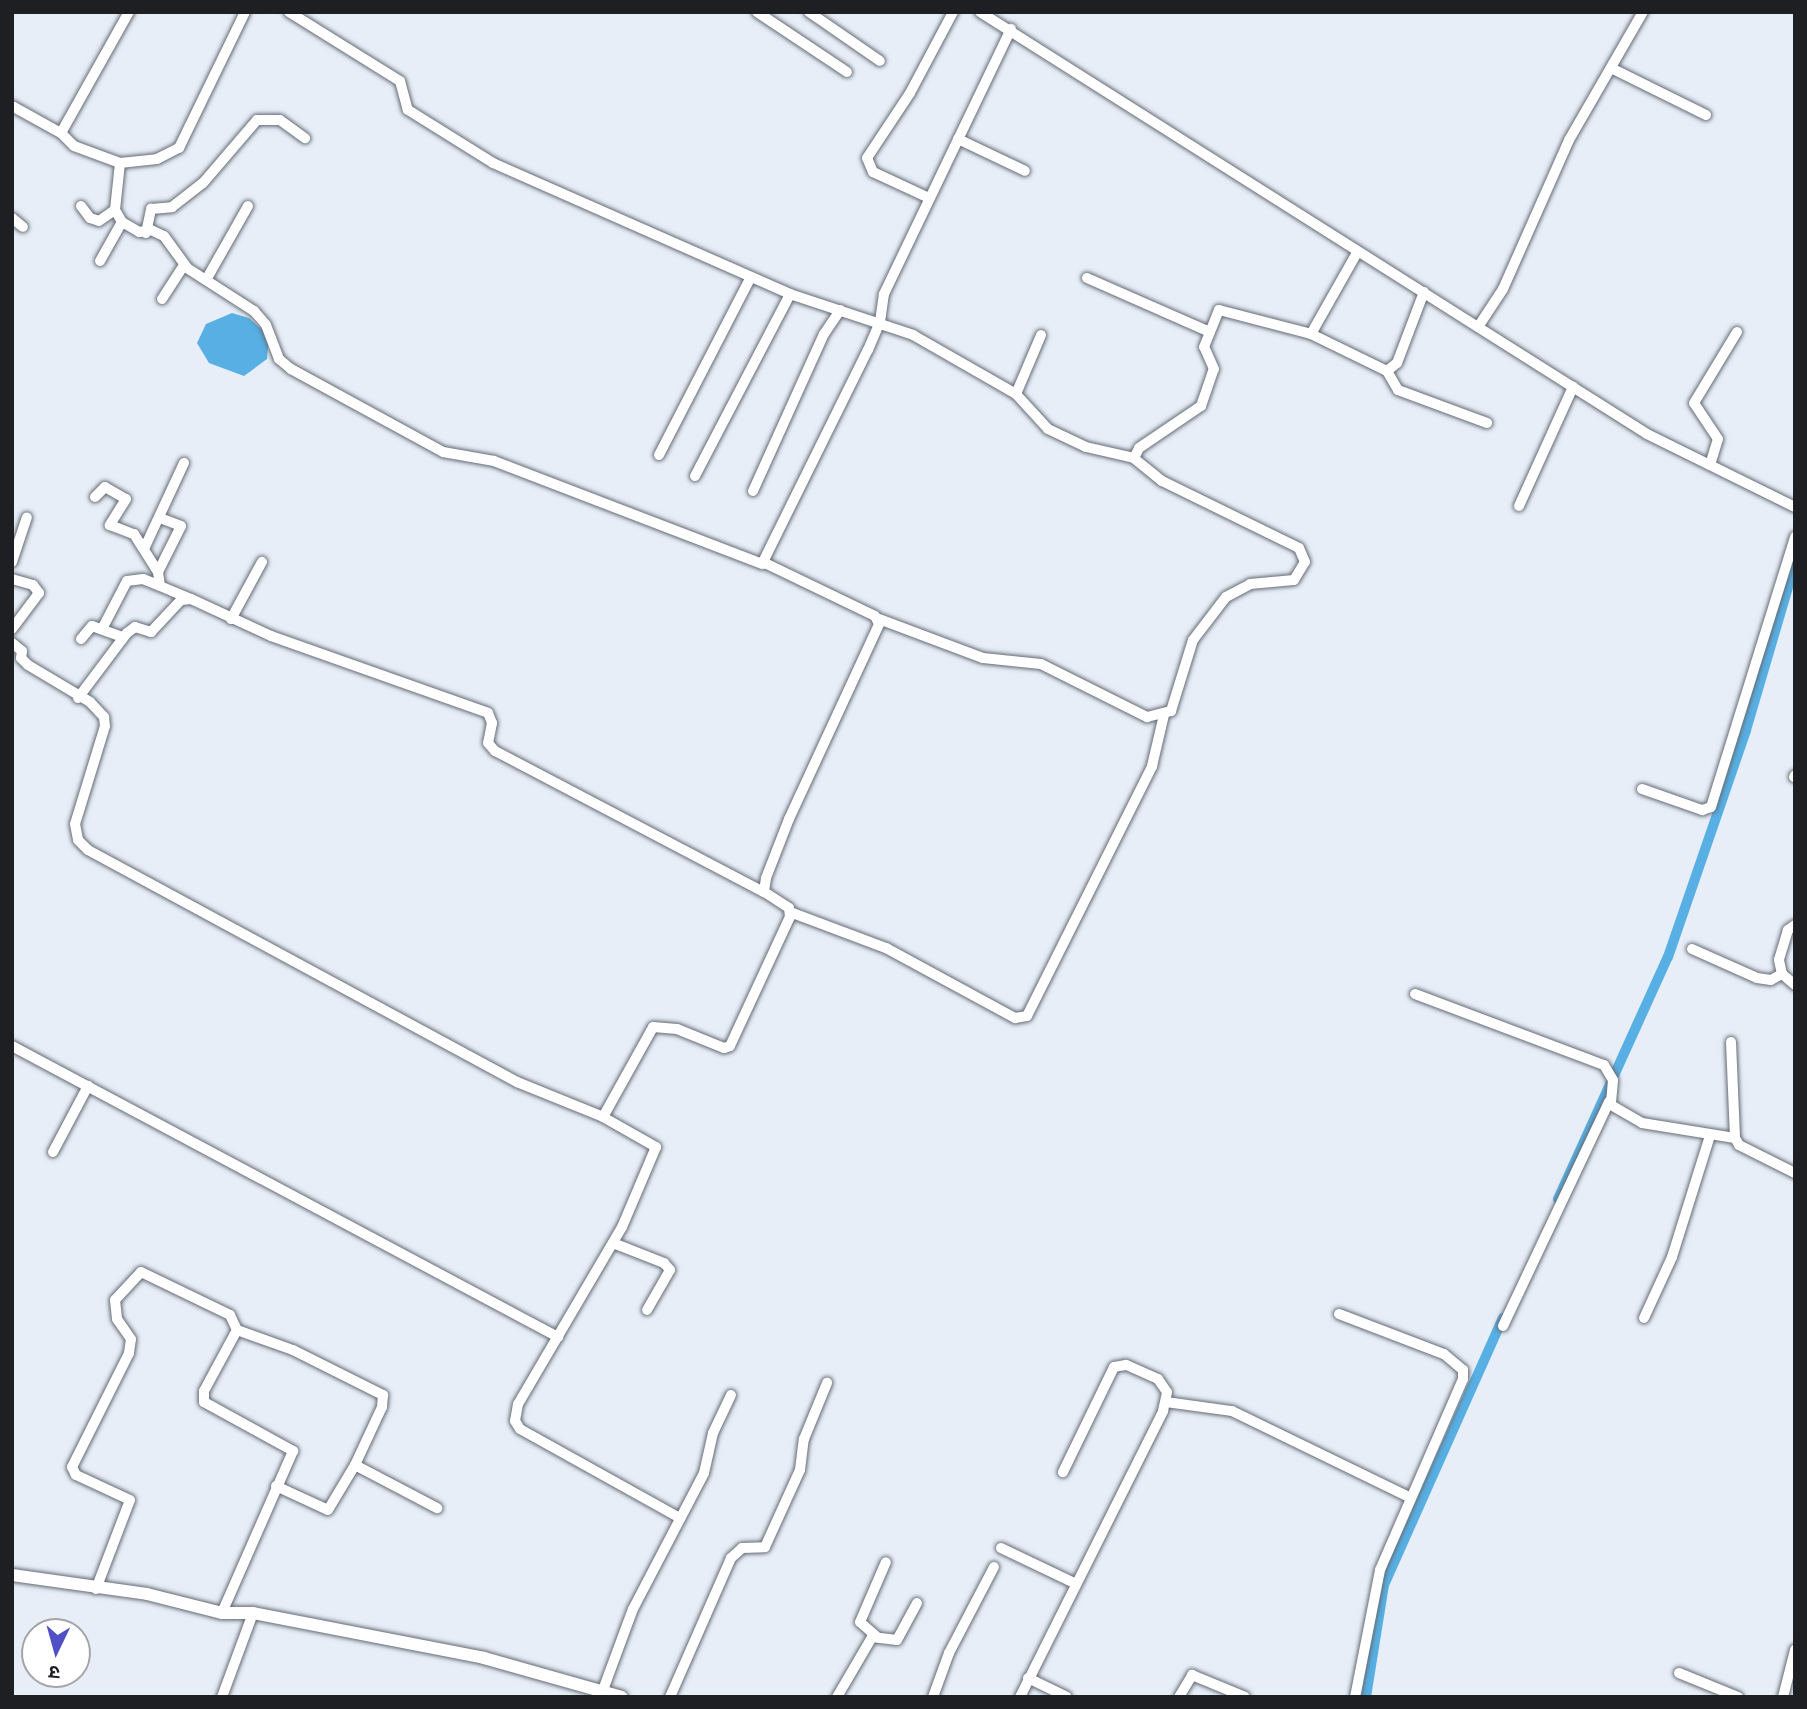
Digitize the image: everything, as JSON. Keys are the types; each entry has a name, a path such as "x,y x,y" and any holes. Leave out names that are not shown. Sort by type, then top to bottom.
{"street":[{"path":"61,133 129,12"},
{"path":"12,107 61,133 74,146 120,163 157,159 167,150 178,148 245,12"},
{"path":"102,629 127,580 144,579 231,619 488,713 492,723 488,743 495,751 764,892 790,912 865,939 1015,1018 1027,1016 1152,766 1164,715 1176,704 1193,640 1226,597 1250,584 1293,580 1305,562 1299,548 1162,481 1134,458 1086,447 1048,429 1016,394 927,342 880,322 790,294 576,203 493,163 408,110 402,102 403,84 396,77 289,12"},
{"path":"757,12 847,72"},
{"path":"809,12 880,61"},
{"path":"929,198 873,172 867,158 929,62 953,12"},
{"path":"980,12 1011,29 1647,434 1795,507"},
{"path":"1478,327 1503,289 1569,140 1643,12"},
{"path":"763,564 880,322 884,293 1011,29"},
{"path":"1611,68 1706,115"},
{"path":"146,233 150,209 172,207 203,183 257,120 280,120 305,138"},
{"path":"958,139 1026,171"},
{"path":"120,163 115,210 122,222 146,233"},
{"path":"80,206 86,215 99,221 115,210"},
{"path":"206,280 248,206"},
{"path":"12,218 23,227"},
{"path":"100,261 122,222"},
{"path":"146,233 151,230 169,240 184,265 262,319 284,364 434,448 494,461 763,564 879,620 983,658 1041,664 1147,717 1164,715"},
{"path":"1311,334 1358,251"},
{"path":"162,299 184,265"},
{"path":"659,455 751,276"},
{"path":"1087,278 1210,332"},
{"path":"1387,372 1397,363 1424,292"},
{"path":"695,477 790,294"},
{"path":"1134,458 1139,448 1201,406 1214,369 1204,350 1219,310 1225,309 1250,321 1281,323 1311,334 1387,372 1398,390 1487,423"},
{"path":"753,491 824,334 840,310"},
{"path":"1710,465 1718,439 1694,403 1737,332"},
{"path":"1016,394 1041,335"},
{"path":"1519,506 1573,387"},
{"path":"144,549 184,463"},
{"path":"95,497 105,486 126,499 110,525 134,534 158,572 160,586"},
{"path":"12,562 27,517"},
{"path":"158,572 181,526 160,518"},
{"path":"1642,789 1702,810 1712,807 1795,537"},
{"path":"231,619 262,562"},
{"path":"12,579 33,585 38,593 12,629"},
{"path":"78,698 123,638 135,627 151,632 188,598"},
{"path":"764,892 789,819 879,620"},
{"path":"81,639 92,626 123,638"},
{"path":"12,643 22,651 21,658 28,665 78,698 90,702 105,721 75,824 78,840 88,850 517,1082 603,1117 654,1144 657,1151 613,1243 514,1412 520,1429 680,1518"},
{"path":"603,1117 653,1027 691,1033 724,1048 736,1039 790,912"},
{"path":"1794,923 1779,960 1782,974 1795,985"},
{"path":"1692,949 1757,978 1771,980 1782,974"},
{"path":"1415,994 1598,1062 1612,1076 1609,1102 1503,1326"},
{"path":"1731,1042 1735,1138 1739,1145 1795,1173"},
{"path":"12,1046 558,1336"},
{"path":"53,1152 88,1086"},
{"path":"1609,1102 1642,1123 1735,1138"},
{"path":"1644,1318 1672,1257 1710,1136"},
{"path":"613,1243 664,1263 670,1270 647,1310"},
{"path":"96,1589 130,1500 76,1475 72,1467 131,1345 117,1319 116,1300 141,1272 222,1310 237,1330 293,1350 383,1395 382,1406 355,1465 328,1510 276,1486"},
{"path":"1339,1314 1444,1354 1462,1370 1463,1379 1374,1589 1354,1697"},
{"path":"222,1613 293,1451 210,1406 202,1397 231,1334 237,1330"},
{"path":"1020,1697 1166,1402 1158,1379 1126,1365 1114,1367 1063,1472"},
{"path":"670,1697 730,1558 742,1548 765,1548 800,1470 804,1439 827,1382"},
{"path":"603,1690 633,1609 704,1473 713,1433 731,1395"},
{"path":"1166,1402 1232,1411 1411,1498"},
{"path":"355,1465 437,1508"},
{"path":"1001,1548 1076,1584"},
{"path":"886,1562 860,1622 876,1636 897,1640 918,1603"},
{"path":"933,1697 949,1653 994,1567"},
{"path":"12,1575 96,1589 147,1594 222,1613 253,1613 484,1658 622,1697"},
{"path":"222,1697 253,1613"},
{"path":"837,1697 860,1652 876,1636"},
{"path":"1783,1697 1795,1650"},
{"path":"1679,1674 1738,1697"},
{"path":"1179,1697 1192,1675 1245,1697"},
{"path":"1028,1678 1067,1697"}],"water":[{"path":"232,313 249,318 269,336 267,359 244,376 209,363 197,343 206,324"}],"waterway":[{"path":"1558,1199 1668,957 1746,730 1795,563"},
{"path":"1366,1697 1384,1585 1503,1318"}]}
